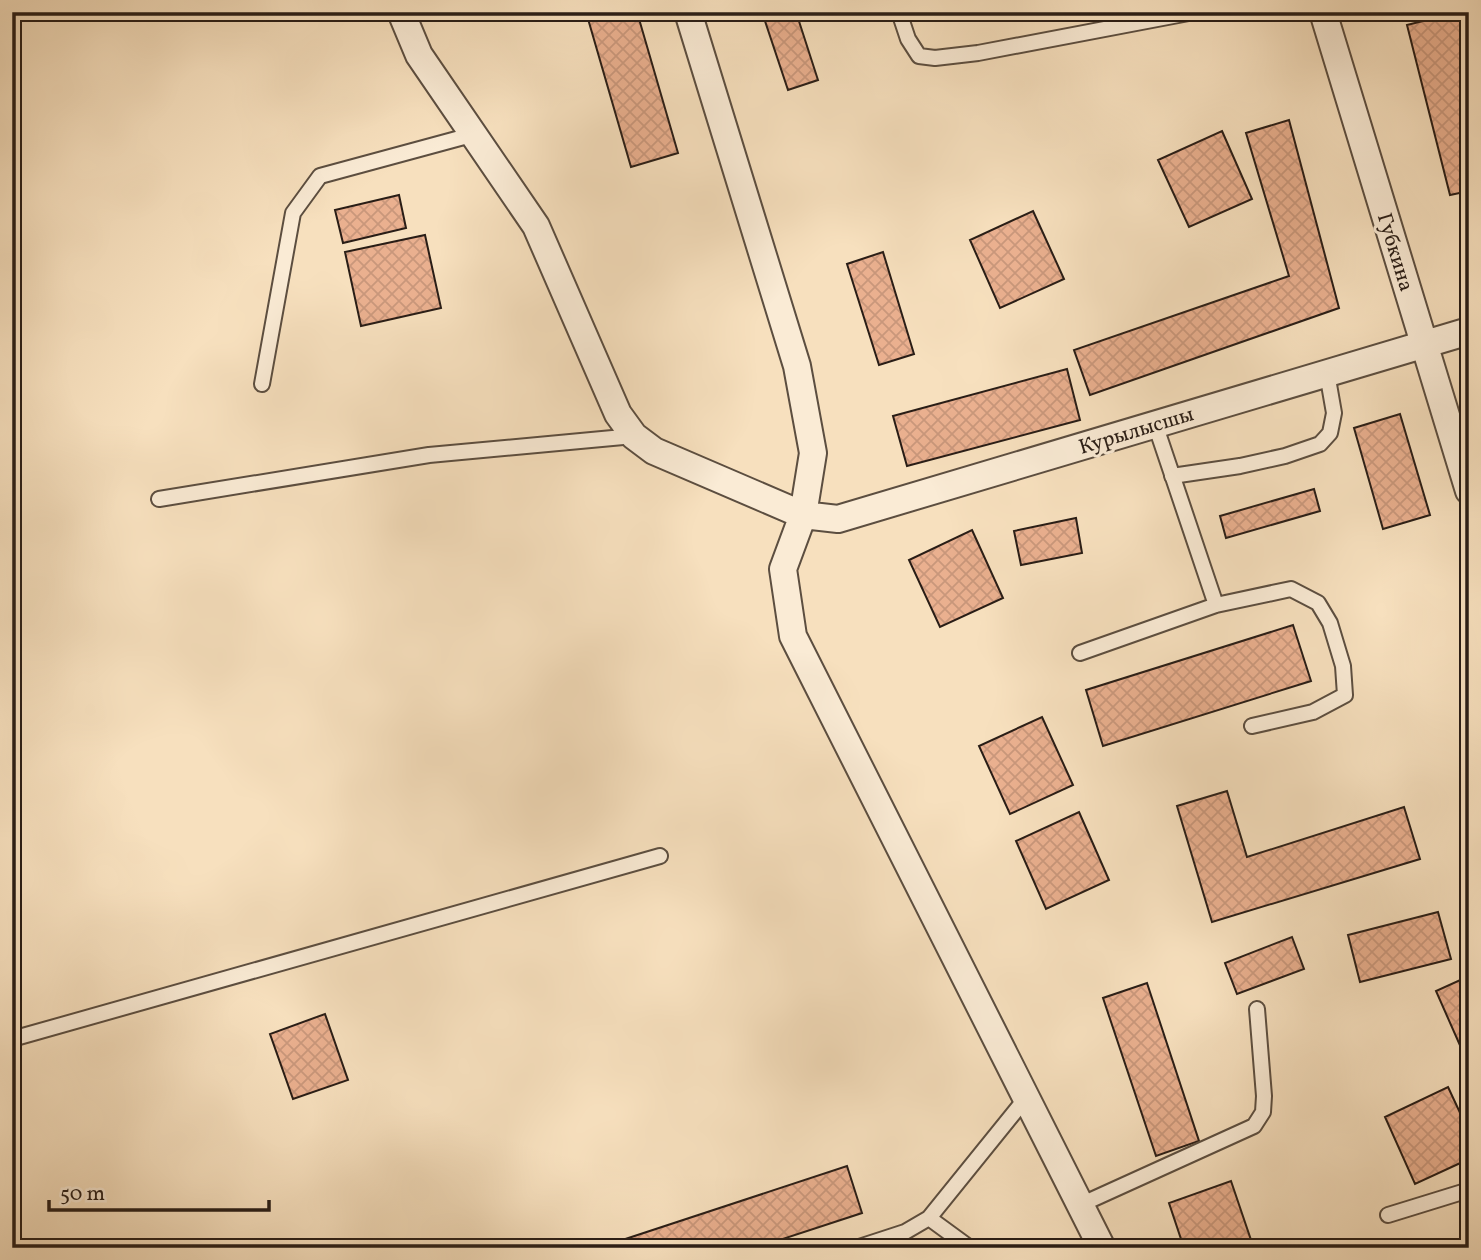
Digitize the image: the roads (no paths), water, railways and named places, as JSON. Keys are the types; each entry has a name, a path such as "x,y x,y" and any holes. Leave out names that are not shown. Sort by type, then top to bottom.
{"street":[{"path":"401,12 419,55 536,226 618,414 634,436"},
{"path":"688,12 797,366 813,453 803,515 783,569 793,636 1102,1248"},
{"name":"Губкина","path":"1324,12 1469,491"},
{"name":"Курылысшы","path":"634,436 654,451 803,515 838,519 1469,331"}],"lane":[{"path":"899,12 908,38 919,56 935,58 1165,20 1194,12"},
{"path":"262,384 293,213 320,176 475,134"},
{"path":"1172,476 1240,466 1285,456 1320,444 1330,433 1334,413 1327,373"},
{"path":"1155,424 1216,606"},
{"path":"159,499 429,455 634,436"},
{"path":"1080,653 1216,606 1291,589 1318,603 1329,623 1343,666 1345,695 1313,712 1252,726"},
{"path":"12,1039 660,856"},
{"path":"1080,1205 1254,1126 1263,1112 1264,1096 1256,1009"},
{"path":"856,1248 905,1232 929,1218 1026,1098"},
{"path":"1388,1215 1469,1190"},
{"path":"929,1218 970,1248"}]}
